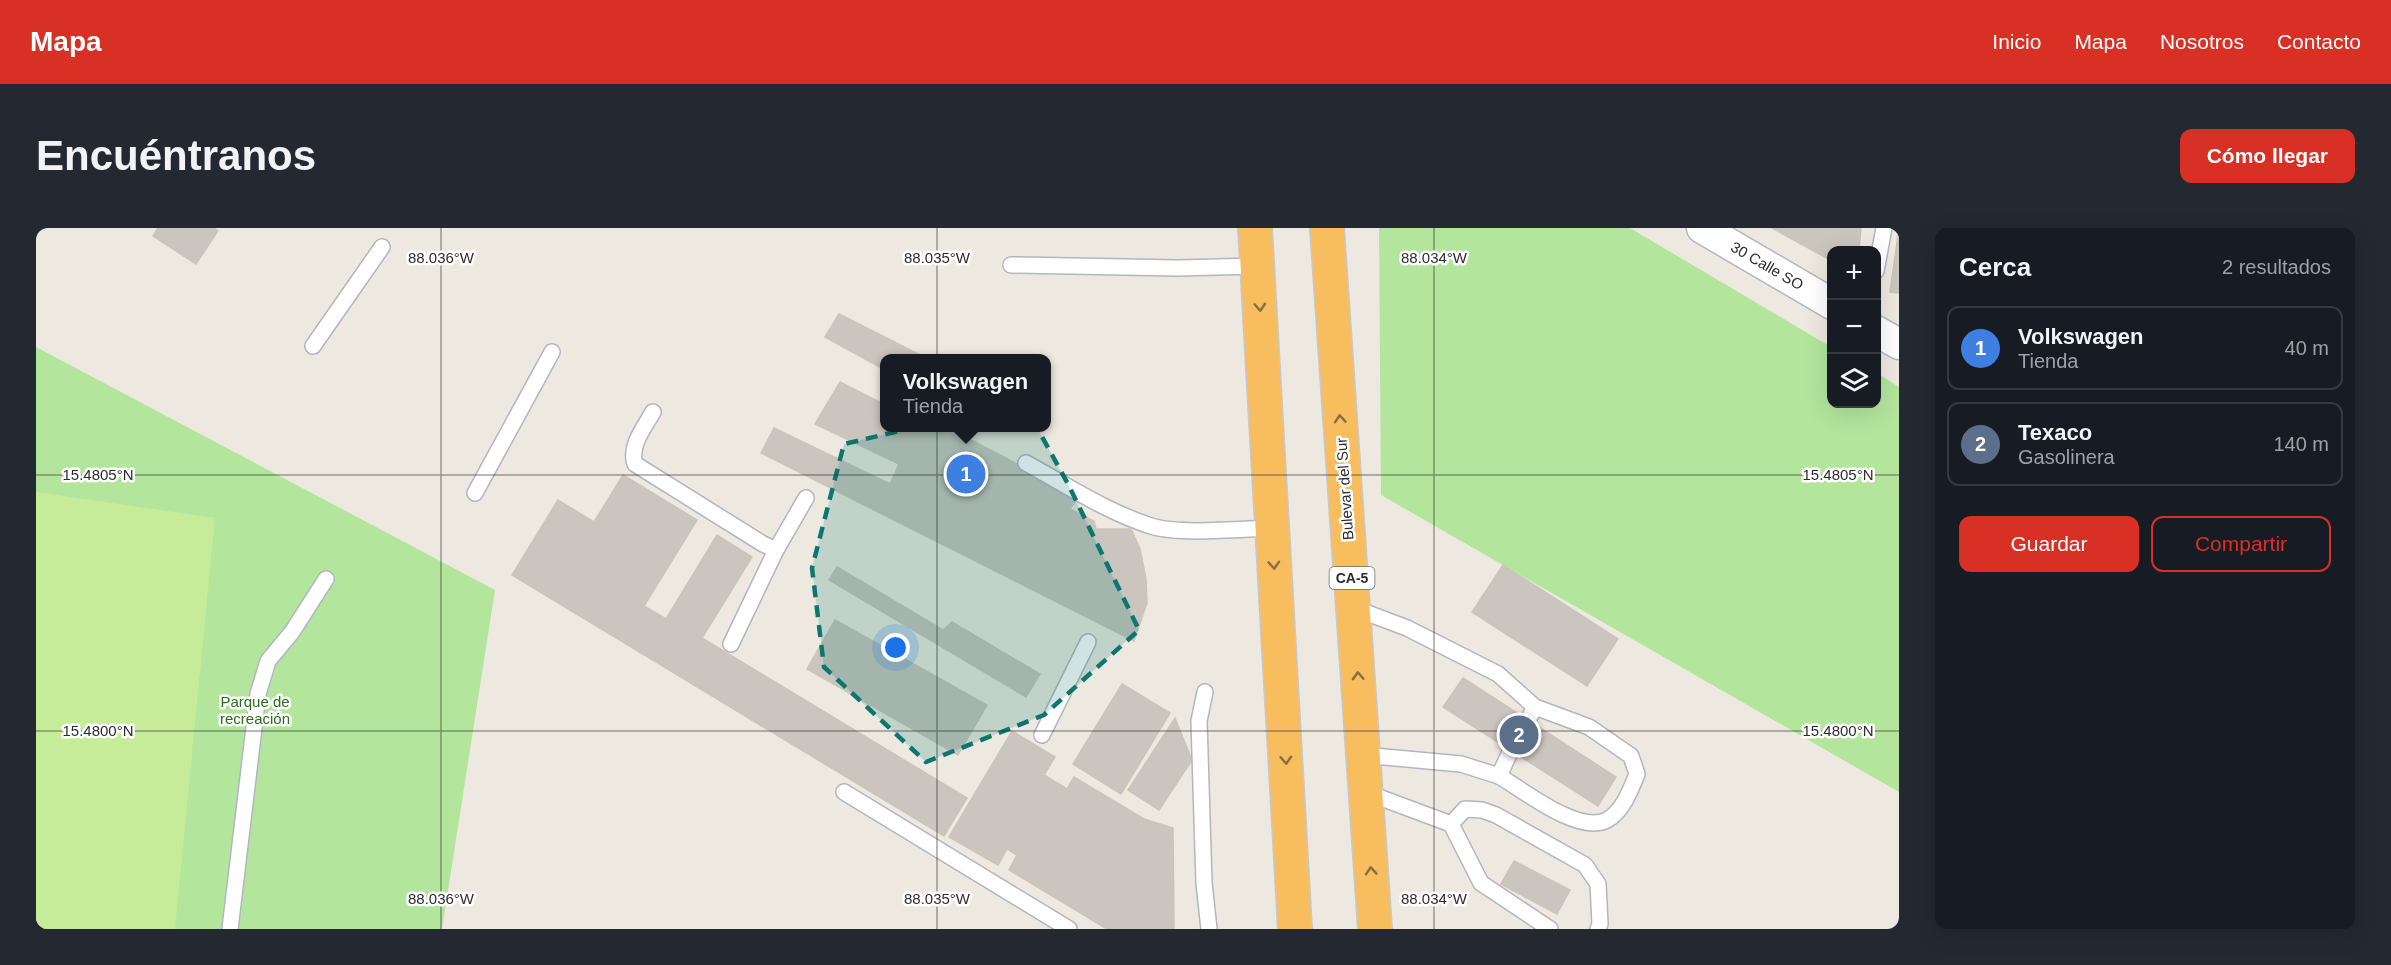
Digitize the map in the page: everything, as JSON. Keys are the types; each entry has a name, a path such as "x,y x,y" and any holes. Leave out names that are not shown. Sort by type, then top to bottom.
{"highway":[{"path":"1255,228 1295,929"},
{"name":"Bulevar del Sur","path":"1327,228 1375,929"}],"street":[{"name":"30 Calle SO","path":"1702,228 1827,301"},
{"path":"1881,333 1899,344"}],"lane":[{"path":"1881,246 1884,228"},
{"path":"313,346 382,247"},
{"path":"1011,265 1178,268 1257,266"},
{"path":"475,493 552,352"},
{"path":"652,412 634,448 632,456 635,464 743,532 776,550"},
{"path":"1026,464 1117,511 1153,526 1190,530 1272,528"},
{"path":"732,644 776,550 806,498"},
{"path":"230,929 258,694 268,661 292,632 326,579"},
{"path":"1354,608 1407,628 1498,674 1532,714 1590,727 1631,756 1637,774 1629,796 1608,819 1594,824 1571,819 1499,776 1461,764 1363,755"},
{"path":"1042,735 1089,642"},
{"path":"1205,692 1199,721 1204,883 1209,929"},
{"path":"1499,776 1510,750"},
{"path":"844,792 1069,929"},
{"path":"1365,792 1451,824 1481,883 1550,929"},
{"path":"1451,824 1465,809 1482,810 1496,815 1584,865 1598,884 1603,927"}],"highlighted area":[{"path":"1023,402 1068,484 1139,630 1044,715 926,762 824,667 812,568 844,444"}],"green space":[{"path":"1379,228 1630,228 1827,345 1827,408 1881,408 1881,376 1899,387 1899,792 1381,495"},
{"name":"Parque de recreación","path":"36,347 495,590 442,929 36,929"},
{"path":"36,492 215,518 175,929 36,929"}],"building":[{"path":"158,228 214,228 218,231 196,264 153,236"},
{"path":"1772,228 1861,228 1859,246 1827,246 1827,258"},
{"path":"1899,228 1899,293 1890,292"},
{"path":"839,314 918,354 880,354 880,367 825,337"},
{"path":"840,382 880,402 880,432 971,432 967,438 1079,496 1070,509 1094,521 1096,529 1131,529 1140,549 1146,579 1147,603 1134,641 761,453 774,428 890,484 899,464 815,424"},
{"path":"623,475 697,520 644,606 666,619 717,535 752,557 702,638 967,798 944,836 512,575 558,500 594,522"},
{"path":"1503,565 1618,639 1587,686 1472,612"},
{"path":"837,567 943,630 952,622 1040,674 1026,697 829,580"},
{"path":"835,620 987,705 958,755 807,669"},
{"path":"1463,678 1616,777 1598,806 1443,707"},
{"path":"1122,684 1170,713 1121,794 1073,764"},
{"path":"1175,718 1192,760 1159,810 1128,790"},
{"path":"1012,731 1055,757 1044,775 1067,789 1074,777 1144,819 1173,828 1174,929 1107,929 1009,870 1017,855 1007,849 998,865 949,837"},
{"path":"1514,861 1570,890 1557,914 1501,884"}],"place":[{"name":"Volkswagen","path":"966,474"},
{"name":"Texaco","path":"1519,735"}]}
